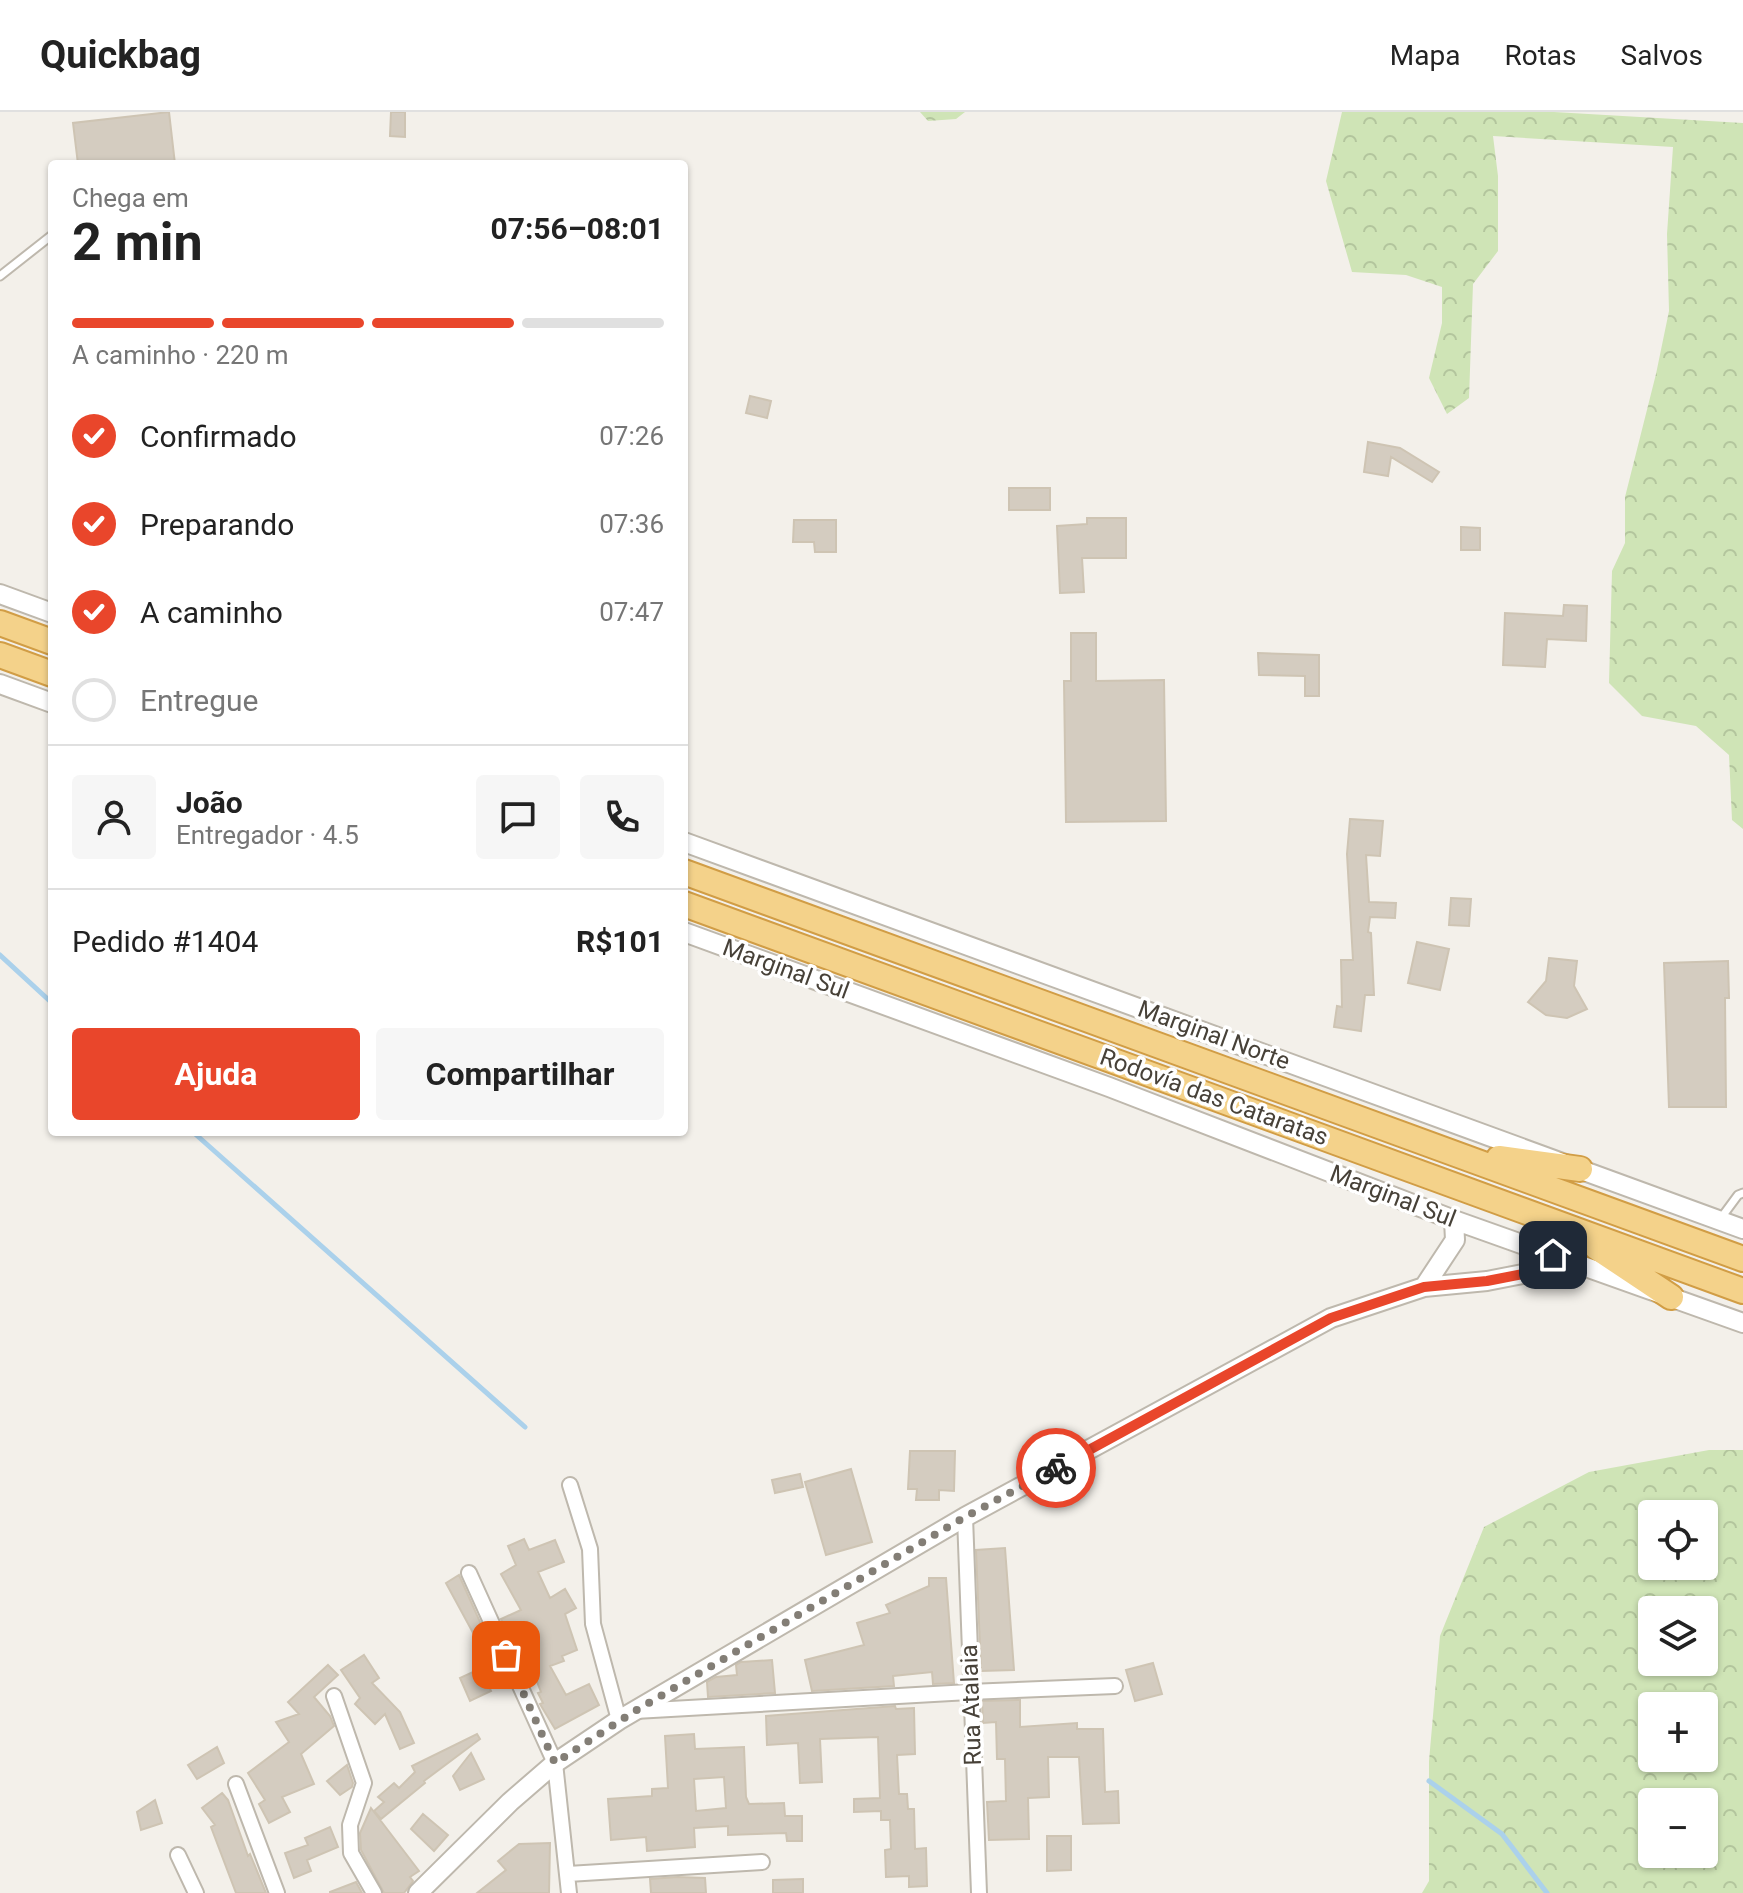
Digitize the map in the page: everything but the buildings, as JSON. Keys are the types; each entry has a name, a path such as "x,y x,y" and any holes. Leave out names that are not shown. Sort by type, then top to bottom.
{"highway":[{"path":"0,623 48,641"},
{"path":"0,655 47,673"},
{"name":"Rodovía das Cataratas","path":"688,873 1743,1259"},
{"name":"Rodovía das Cataratas","path":"688,905 1743,1291"},
{"path":"1453,1152 1580,1169"},
{"path":"1564,1225 1671,1297"}],"street":[{"path":"0,594 48,612"},
{"path":"0,684 48,702"},
{"name":"Marginal Norte","path":"688,843 1743,1229"},
{"name":"Marginal Sul","path":"688,933 1109,1087 1454,1220 1743,1323"},
{"path":"1424,1287 1455,1240 1454,1220"},
{"path":"418,1893 510,1802 555,1763 627,1716 965,1517 1331,1318 1424,1287 1487,1281 1533,1272 1553,1255"},
{"path":"570,1485 590,1549 593,1624 627,1716"},
{"name":"Rua Atalaia","path":"965,1517 969,1692 979,1893"},
{"path":"469,1573 555,1763 569,1893"},
{"path":"627,1716 969,1692 1115,1686"},
{"path":"334,1696 364,1783 350,1825 351,1853 374,1893"},
{"path":"236,1784 277,1893"},
{"path":"178,1855 196,1893"},
{"path":"568,1874 762,1862"}],"lane":[{"path":"0,276 48,238"},
{"path":"1719,1220 1738,1195 1743,1193"}],"green space":[{"path":"920,112 965,112 956,119 928,121"},
{"path":"1342,112 1554,112 1743,123 1743,829 1732,820 1729,755 1696,726 1642,716 1609,683 1612,571 1625,543 1625,497 1669,311 1667,234 1673,147 1493,136 1498,176 1498,251 1473,284 1469,398 1447,414 1429,378 1442,323 1442,287 1406,275 1352,272 1326,181"},
{"path":"1709,1450 1743,1450 1743,1893 1422,1893 1429,1881 1429,1761 1440,1636 1484,1527 1589,1472"}],"waterway":[{"path":"0,955 48,999"},
{"path":"198,1136 525,1427"},
{"path":"1429,1781 1502,1834 1547,1893"}],"way so far":[{"path":"506,1655 555,1763 619,1720 965,1517 1056,1468"}],"route":[{"path":"1056,1468 1331,1318 1424,1287 1487,1281 1533,1272 1553,1255"}]}
